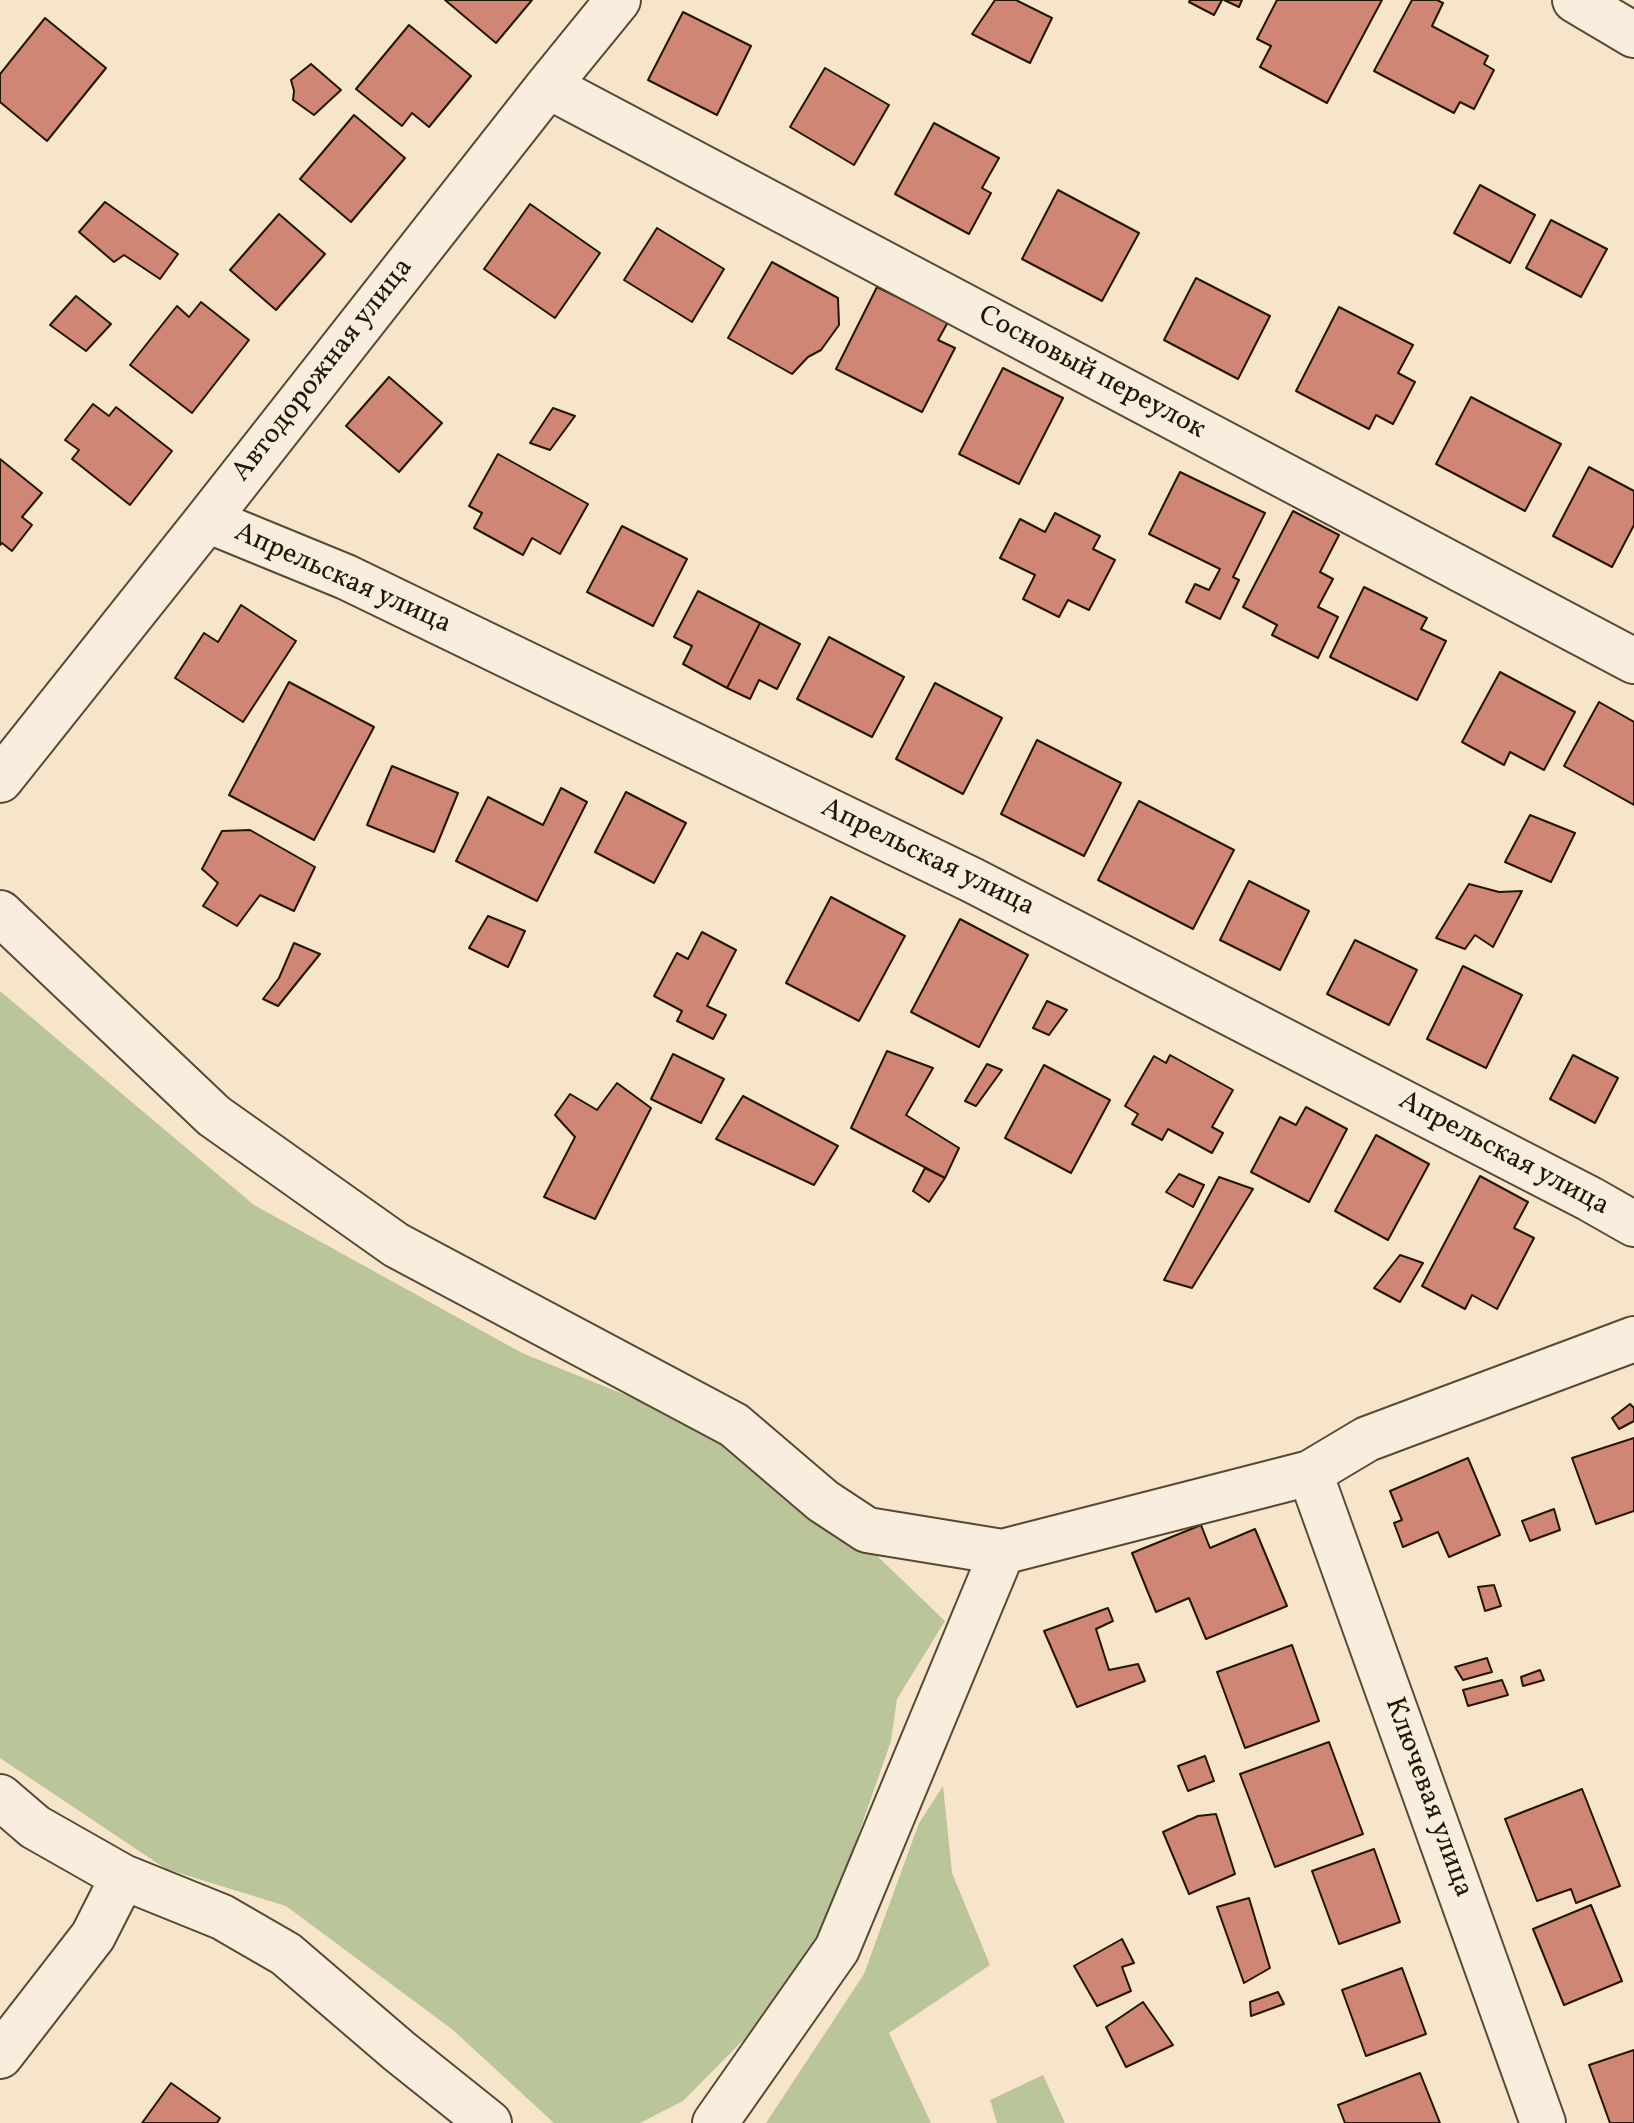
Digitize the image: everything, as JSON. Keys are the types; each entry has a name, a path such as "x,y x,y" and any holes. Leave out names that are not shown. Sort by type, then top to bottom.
{"street":[{"name":"Автодорожная улица","path":"0,780 618,0"},
{"path":"1575,0 1634,35"},
{"name":"Сосновый переулок","path":"548,86 1634,661"},
{"name":"Апрельская улица","path":"207,520 346,577 972,880 1634,1224"},
{"path":"0,913 214,1116 396,1245 734,1425 823,1501 867,1530 1002,1552 1310,1473 1367,1439 1634,1339"},
{"name":"Ключевая улица","path":"1310,1473 1543,2123"},
{"path":"715,2123 837,1949 1002,1552"},
{"path":"0,1797 35,1827 123,1877 222,1917 286,1954 489,2123"},
{"path":"0,2056 93,1936 123,1877"}],"green space":[{"path":"0,991 254,1205 522,1353 705,1427 874,1553 945,1621 897,1699 891,1741 824,1933 768,2015 683,2101 640,2123 554,2123 453,2030 286,1906 166,1869 0,1758"},
{"path":"943,1786 952,1873 990,1965 889,2033 931,2123 766,2123 864,1974 919,1823"},
{"path":"1043,2075 1065,2123 997,2123 990,2100"}],"building":[{"path":"445,0 532,0 496,43"},
{"path":"995,0 1016,0 1052,18 1030,63 972,34"},
{"path":"1190,0 1222,0 1214,15"},
{"path":"1224,0 1242,0 1239,7"},
{"path":"1277,0 1382,0 1327,103 1260,67 1271,46 1257,39"},
{"path":"1412,0 1437,0 1443,3 1432,26 1488,56 1484,64 1494,70 1474,109 1460,102 1454,113 1374,71"},
{"path":"683,12 751,46 717,115 648,80"},
{"path":"45,18 106,68 47,141 0,102 0,74"},
{"path":"409,25 471,76 429,127 412,113 402,126 356,89"},
{"path":"311,64 341,90 314,115 293,100 291,80"},
{"path":"825,68 889,105 854,165 790,127"},
{"path":"354,115 405,158 351,222 300,179"},
{"path":"934,123 999,158 982,188 991,193 969,234 895,194"},
{"path":"1480,185 1535,215 1510,263 1454,233"},
{"path":"1058,190 1139,233 1102,301 1022,259"},
{"path":"105,202 178,254 160,279 124,255 114,262 79,232"},
{"path":"530,204 600,253 555,318 484,269"},
{"path":"279,214 325,254 276,310 230,270"},
{"path":"1551,220 1607,249 1581,297 1526,268"},
{"path":"657,228 724,269 692,322 624,280"},
{"path":"772,262 838,298 839,325 821,350 808,357 792,374 728,338"},
{"path":"1196,278 1270,316 1238,379 1164,340"},
{"path":"877,287 948,322 938,340 955,348 922,412 836,369"},
{"path":"76,296 111,324 86,351 50,325"},
{"path":"201,302 249,340 192,413 130,365 177,306 189,317"},
{"path":"1339,307 1413,345 1398,373 1415,382 1393,424 1376,415 1369,429 1296,391"},
{"path":"1003,368 1063,398 1019,484 959,454"},
{"path":"389,377 442,423 399,472 346,426"},
{"path":"1471,397 1561,444 1525,511 1436,464"},
{"path":"93,404 109,416 116,407 172,451 130,505 72,459 79,450 65,440"},
{"path":"553,408 575,416 550,450 530,443"},
{"path":"498,454 588,504 560,554 532,538 523,555 474,528 482,513 469,506"},
{"path":"0,459 42,493 22,517 32,525 12,551 2,543 0,545"},
{"path":"1589,467 1634,491 1634,525 1612,567 1553,536"},
{"path":"1180,472 1265,513 1233,577 1239,580 1220,619 1186,602 1195,584 1209,590 1220,569 1149,534"},
{"path":"1293,511 1339,535 1320,572 1333,579 1318,607 1338,617 1318,658 1272,635 1277,625 1243,607"},
{"path":"1055,513 1100,536 1093,549 1115,560 1089,610 1068,600 1059,617 1023,599 1035,575 1000,558 1020,519 1045,532"},
{"path":"622,526 687,559 653,626 587,592"},
{"path":"1364,587 1427,618 1421,629 1446,641 1417,700 1330,657"},
{"path":"698,591 760,623 727,688 683,664 692,646 674,637"},
{"path":"241,605 296,641 243,722 175,678 204,633 218,642"},
{"path":"760,623 800,644 777,689 759,680 750,699 727,688"},
{"path":"829,637 904,677 872,737 797,699"},
{"path":"1500,672 1575,712 1544,770 1510,752 1504,765 1462,742"},
{"path":"289,682 374,727 314,840 229,795"},
{"path":"935,683 1002,718 963,794 896,759"},
{"path":"1599,702 1634,722 1634,805 1564,766"},
{"path":"1037,740 1121,783 1084,856 1001,814"},
{"path":"392,766 458,793 434,852 367,825"},
{"path":"561,788 587,802 537,901 456,861 488,797 543,825"},
{"path":"626,792 686,823 654,883 595,852"},
{"path":"1139,801 1234,850 1193,929 1098,880"},
{"path":"1530,815 1575,833 1551,882 1505,862"},
{"path":"250,830 315,867 294,911 260,895 237,926 203,906 218,883 202,869 222,831"},
{"path":"1249,881 1309,911 1280,970 1220,940"},
{"path":"1469,884 1499,892 1522,891 1493,947 1475,935 1465,949 1436,938"},
{"path":"831,897 905,936 859,1021 786,983"},
{"path":"488,916 525,931 508,967 469,948"},
{"path":"960,919 1028,955 979,1047 911,1012"},
{"path":"702,932 736,950 707,1006 726,1015 713,1039 677,1021 682,1011 654,996 677,953 688,959"},
{"path":"1355,940 1417,970 1389,1025 1327,994"},
{"path":"294,943 320,954 278,1006 263,999 279,978"},
{"path":"1463,966 1522,995 1486,1068 1427,1039"},
{"path":"1047,1001 1067,1010 1049,1035 1033,1028"},
{"path":"887,1051 933,1068 906,1115 959,1148 945,1178 851,1128"},
{"path":"673,1054 724,1079 701,1123 651,1099"},
{"path":"1170,1055 1233,1090 1212,1127 1223,1133 1212,1153 1168,1129 1162,1140 1132,1124 1138,1114 1125,1106 1154,1056 1166,1063"},
{"path":"1573,1055 1618,1078 1595,1123 1550,1099"},
{"path":"987,1064 1002,1070 976,1106 965,1101"},
{"path":"1044,1065 1110,1100 1071,1173 1005,1138"},
{"path":"617,1083 651,1108 595,1219 544,1197 575,1137 555,1115 570,1094 597,1110"},
{"path":"743,1096 838,1146 814,1185 716,1139"},
{"path":"1306,1107 1347,1129 1309,1202 1251,1172 1280,1117 1296,1125"},
{"path":"1376,1135 1429,1164 1388,1240 1335,1211"},
{"path":"925,1168 945,1178 929,1202 913,1191"},
{"path":"1179,1174 1204,1185 1193,1207 1166,1192"},
{"path":"1480,1176 1528,1202 1514,1228 1534,1238 1497,1309 1472,1295 1465,1309 1422,1286"},
{"path":"1219,1177 1253,1189 1192,1288 1164,1280"},
{"path":"1400,1255 1423,1263 1400,1302 1374,1288"},
{"path":"1630,1404 1634,1408 1634,1421 1619,1429 1612,1418"},
{"path":"1634,1438 1634,1511 1596,1524 1572,1458"},
{"path":"1468,1458 1500,1535 1449,1557 1438,1532 1403,1547 1394,1523 1402,1520 1390,1491"},
{"path":"1554,1509 1560,1530 1530,1541 1522,1521"},
{"path":"1201,1525 1210,1548 1255,1529 1287,1606 1206,1639 1189,1598 1156,1612 1132,1553"},
{"path":"1494,1585 1501,1606 1485,1611 1478,1587"},
{"path":"1108,1608 1113,1621 1096,1629 1109,1670 1138,1664 1145,1681 1077,1707 1044,1631"},
{"path":"1292,1645 1319,1721 1245,1748 1217,1672"},
{"path":"1487,1658 1492,1672 1463,1680 1455,1667"},
{"path":"1540,1670 1544,1680 1523,1686 1521,1677"},
{"path":"1502,1680 1508,1695 1468,1706 1463,1690"},
{"path":"1329,1742 1363,1834 1275,1867 1240,1774"},
{"path":"1205,1756 1214,1781 1188,1791 1178,1766"},
{"path":"1582,1789 1620,1886 1576,1903 1571,1889 1537,1901 1505,1819"},
{"path":"1216,1814 1235,1874 1189,1894 1163,1832 1198,1816"},
{"path":"1374,1849 1400,1922 1339,1944 1312,1871"},
{"path":"1249,1898 1270,1968 1244,1983 1217,1907"},
{"path":"1591,1905 1622,1981 1564,2005 1533,1929"},
{"path":"1122,1939 1134,1963 1122,1967 1131,1991 1097,2006 1074,1966"},
{"path":"1402,1968 1426,2034 1366,2056 1342,1990"},
{"path":"1278,1992 1284,2004 1251,2016 1250,2002"},
{"path":"1143,2002 1173,2045 1126,2067 1106,2027"},
{"path":"1634,2050 1634,2123 1610,2123 1589,2065"},
{"path":"1420,2073 1440,2123 1345,2123 1338,2105"},
{"path":"171,2083 220,2118 217,2123 142,2123"}]}
